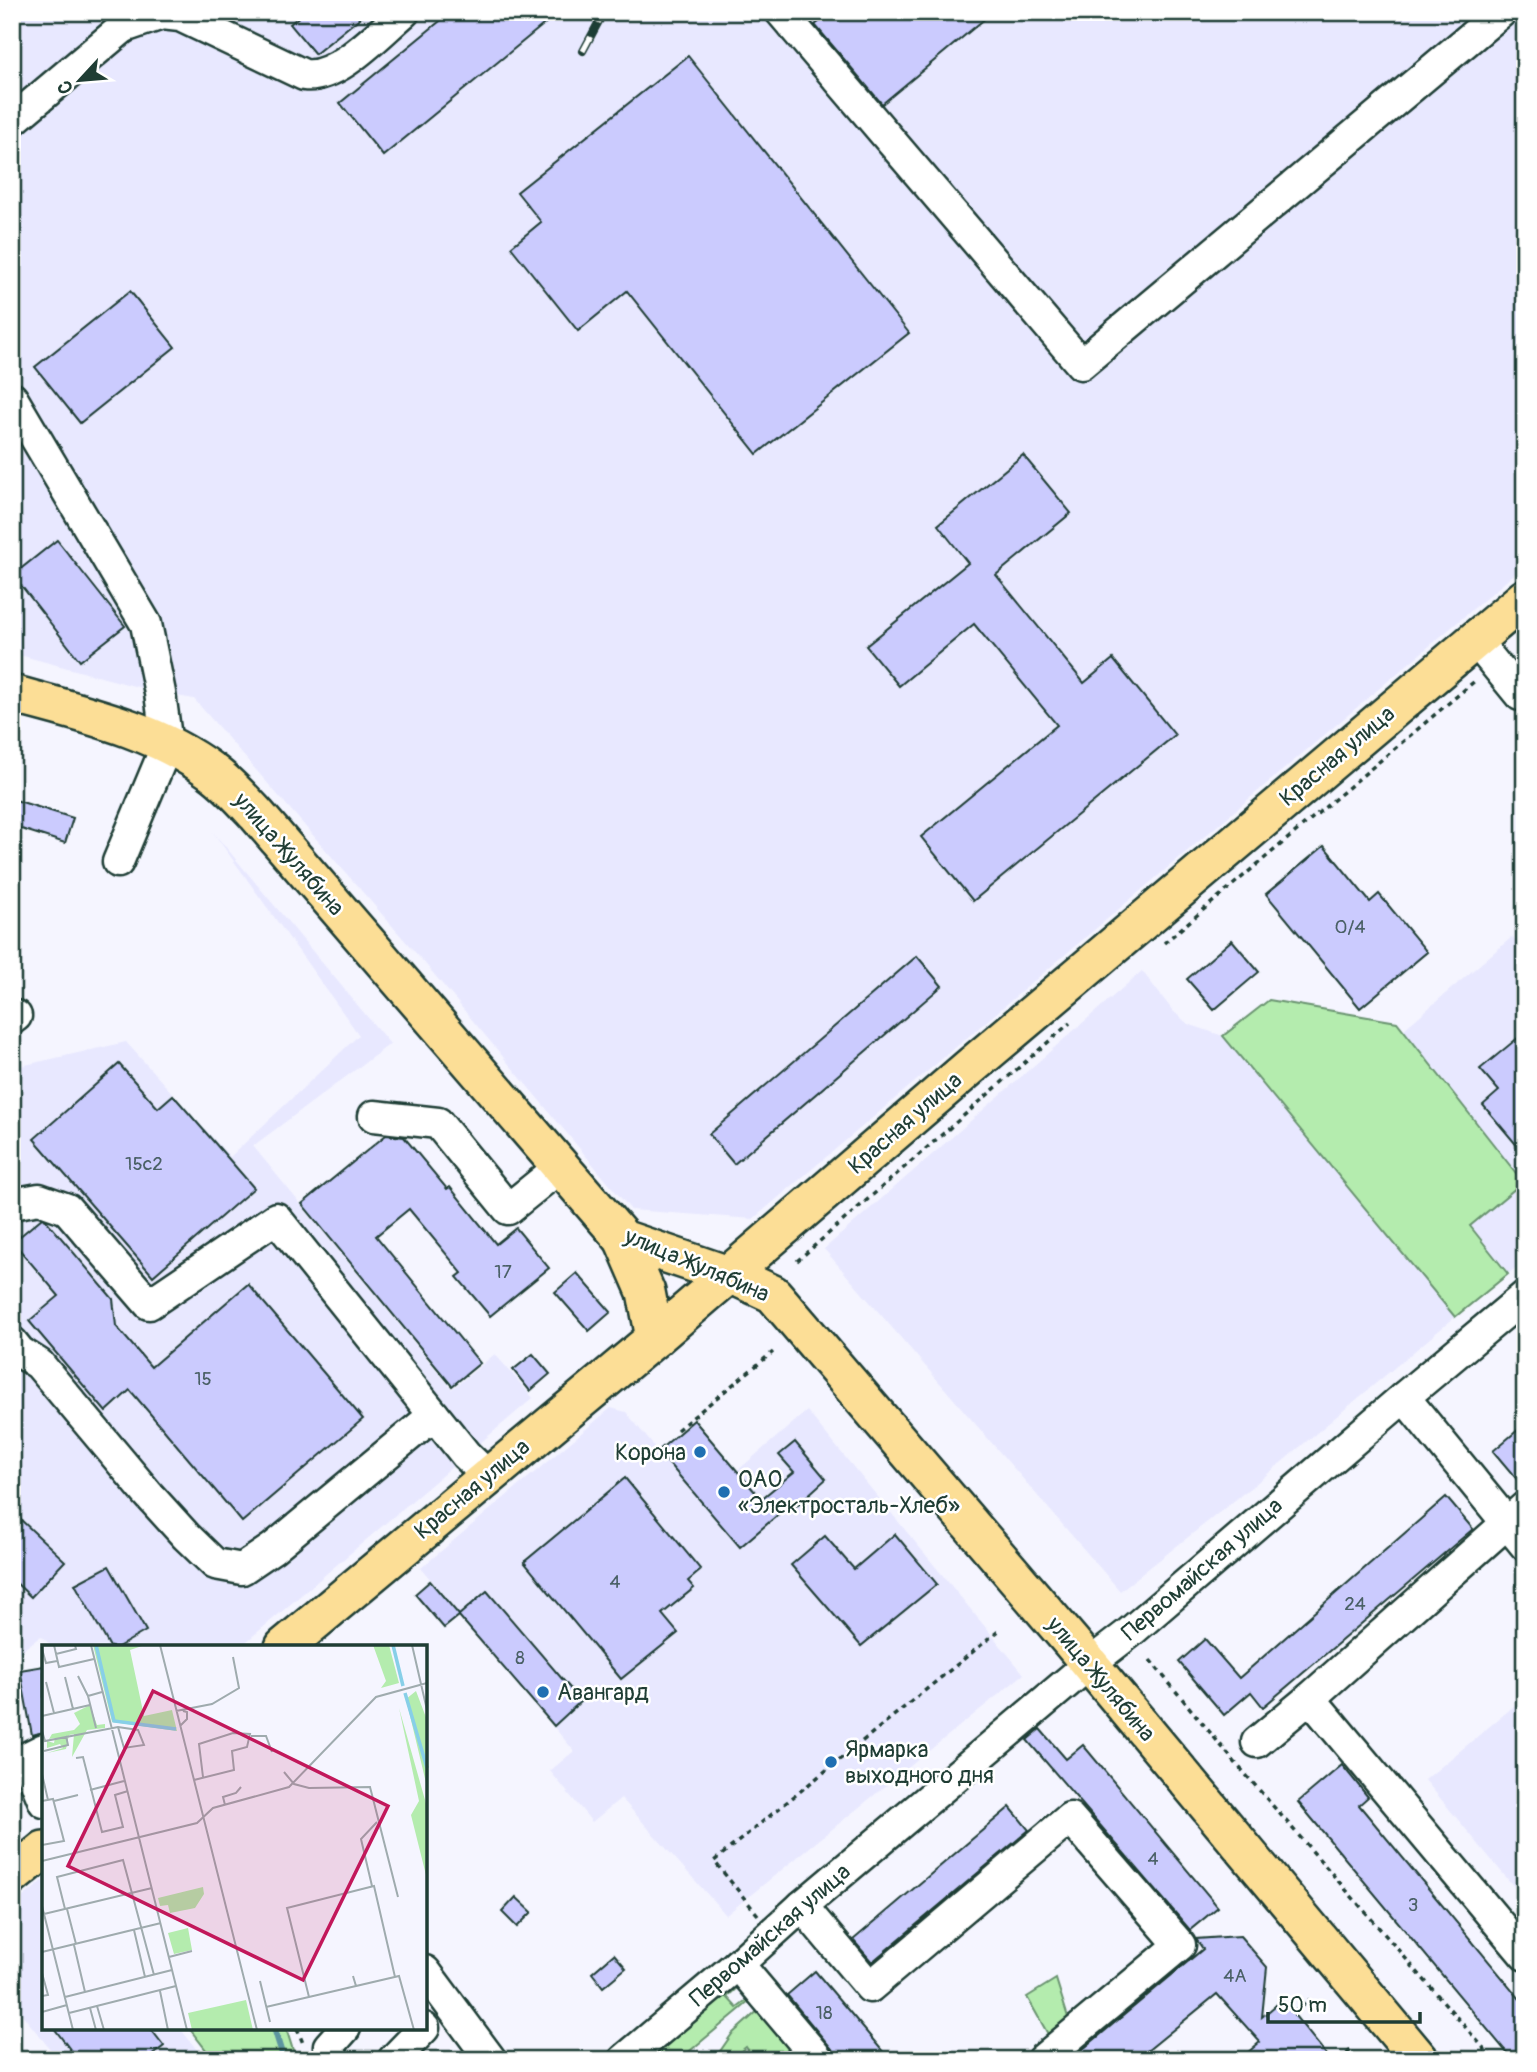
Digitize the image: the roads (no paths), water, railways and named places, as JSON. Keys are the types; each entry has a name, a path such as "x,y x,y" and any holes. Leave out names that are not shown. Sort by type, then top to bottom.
{"main road":[{"name":"Красная улица","path":"286,1645 654,1338 980,1058 1505,669 1525,598"},
{"name":"улица Жулябина","path":"12,694 113,722 167,745 212,771 257,815 623,1239 761,1287 773,1294 1089,1664 1420,2060"},
{"path":"623,1239 646,1292 654,1338"},
{"path":"12,1876 42,1852"}],"street":[{"path":"12,121 133,20 162,15 180,16 304,75 315,76 340,65 404,12"},
{"path":"781,12 1081,364 1501,12"},
{"path":"12,398 146,624 167,745 118,862"},
{"path":"374,1116 438,1123 501,1216 560,1167"},
{"path":"12,1204 39,1199 67,1209 149,1304 276,1219 466,1455 488,1476"},
{"name":"Первомайская улица","path":"624,2060 802,1906 1128,1634 1404,1396 1525,1296"},
{"path":"12,1342 20,1352 39,1364 186,1536 215,1564 242,1569 272,1548 434,1415"},
{"path":"1257,1742 1519,1525 1404,1396"},
{"path":"1310,1698 1525,1955"},
{"path":"42,1750 26,1758 42,1797"},
{"path":"12,1780 42,1818"},
{"path":"802,1906 870,1987 1070,1818 1180,1945 1042,2060"},
{"path":"738,1964 819,2060"},
{"path":"427,1974 449,2003 475,2054"},
{"path":"427,2026 449,2003"},
{"path":"393,2060 423,2030"}],"waterway":[{"path":"275,2030 284,2060"}],"railway":[{"path":"583,51 604,12"}],"place":[{"name":"Корона","path":"700,1452"},
{"name":"ОАО «Электросталь-Хлеб»","path":"724,1492"},
{"name":"Авангард","path":"543,1692"},
{"name":"Ярмарка выходного дня","path":"831,1762"}]}
